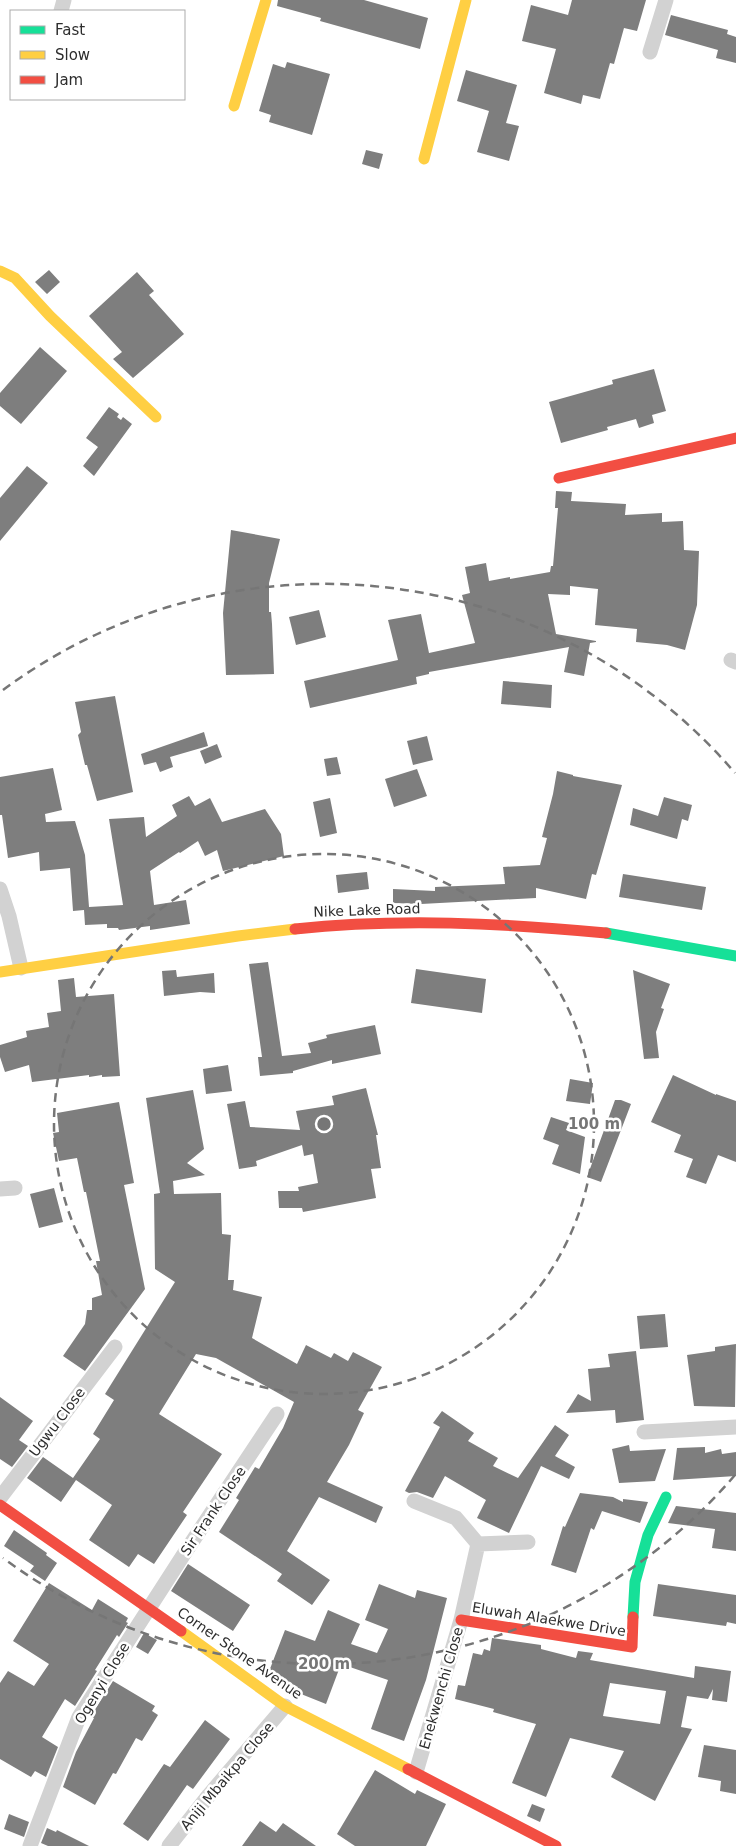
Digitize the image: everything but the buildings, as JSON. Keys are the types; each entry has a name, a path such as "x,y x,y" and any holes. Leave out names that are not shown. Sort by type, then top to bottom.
{"street":[{"path":"234,106 266,0"},
{"path":"424,159 466,0"},
{"path":"650,52 666,0"},
{"path":"0,271 14,278 50,316 156,417"},
{"path":"559,478 736,438"},
{"path":"0,888 9,916 21,968"},
{"name":"Nike Lake Road","path":"0,972 295,929 342,924 431,923 557,928 609,933 736,956"},
{"name":"Ugwu Close","path":"0,1498 115,1347"},
{"name":"Sir Frank Close","path":"149,1608 277,1414"},
{"path":"644,1432 736,1428"},
{"name":"Eluwah Alaekwe Drive","path":"461,1620 632,1647 635,1582 648,1535 666,1497"},
{"path":"414,1501 456,1518 478,1544 528,1542"},
{"name":"Corner Stone Avenue","path":"0,1505 149,1608 285,1706 556,1846"},
{"name":"Enekwenchi Close","path":"416,1772 461,1620 478,1544"},
{"name":"Ogenyi Close","path":"30,1846 79,1717 149,1608"},
{"name":"Aniji Mbaikpa Close","path":"169,1846 209,1795 285,1706"}],"traffic: fast":[{"path":"606,933 736,956"},
{"path":"633,1617 635,1582 648,1535 666,1497"}],"traffic: slow":[{"path":"234,106 266,0"},
{"path":"424,159 466,0"},
{"path":"0,271 15,278 50,316 156,417"},
{"path":"0,972 295,929"},
{"path":"181,1631 285,1706 408,1769"}],"traffic: jam":[{"path":"559,478 736,438"},
{"path":"295,929 373,924 450,923 606,933"},
{"path":"0,1505 181,1631"},
{"path":"461,1620 632,1647 633,1617"},
{"path":"408,1769 556,1846"}]}
